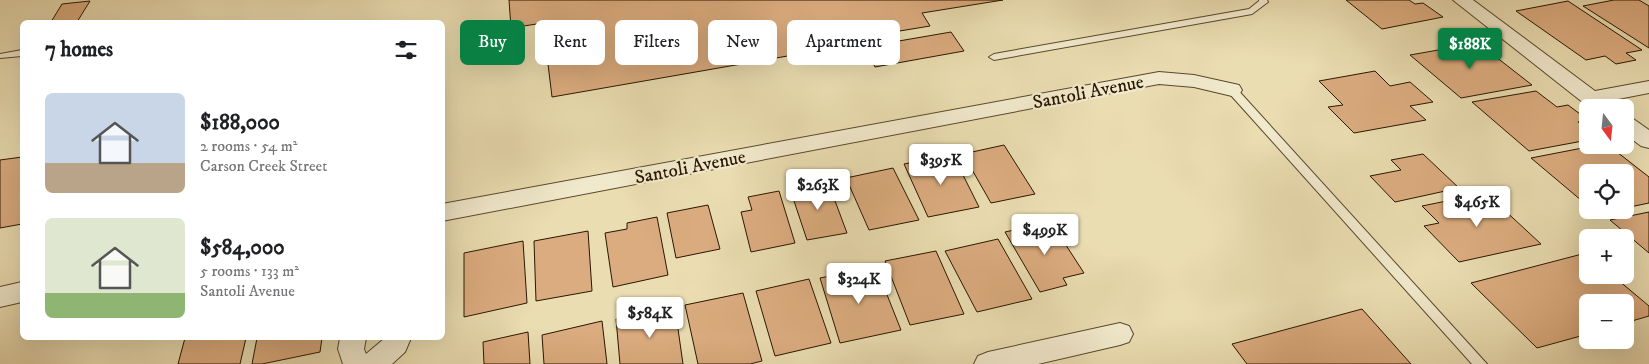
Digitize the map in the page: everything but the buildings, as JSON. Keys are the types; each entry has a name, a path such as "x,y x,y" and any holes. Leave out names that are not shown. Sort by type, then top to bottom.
{"street":[{"path":"1462,0 1593,99"},
{"name":"Santoli Avenue","path":"445,212 1159,78 1194,81 1232,90"},
{"path":"1611,99 1649,87"},
{"path":"1634,130 1649,141"},
{"path":"0,297 20,292"},
{"path":"988,364 1120,334"},
{"path":"353,340 351,349 357,364"},
{"path":"374,364 396,344 397,340"}],"lane":[{"path":"994,57 1252,10 1264,2 1264,0"},
{"path":"2,56 20,53"},
{"path":"1232,90 1480,364"}]}
